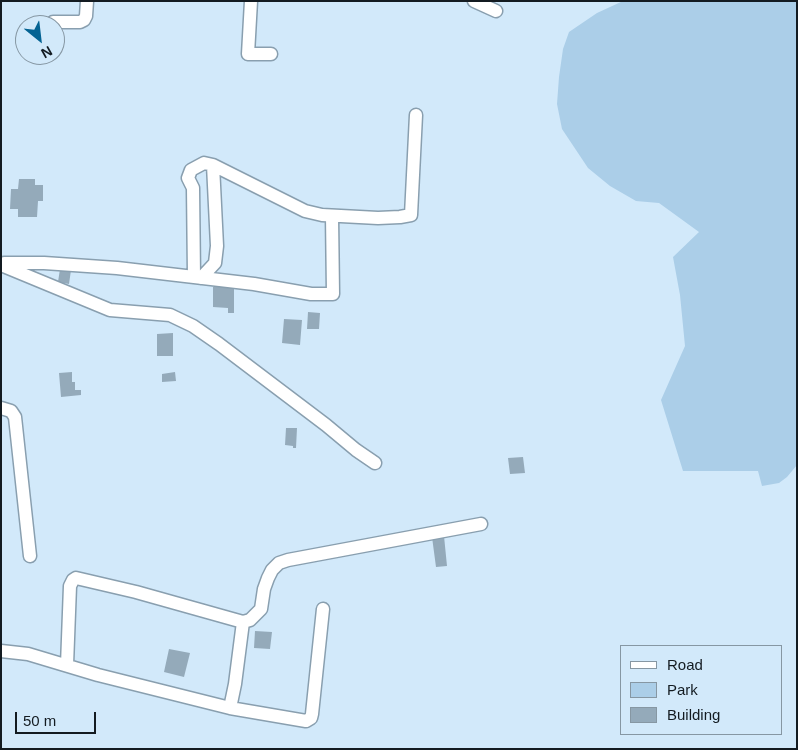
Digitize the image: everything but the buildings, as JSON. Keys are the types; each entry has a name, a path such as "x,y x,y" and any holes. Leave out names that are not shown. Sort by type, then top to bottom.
{"street":[{"path":"65,22 80,22 84,20 87,1"},
{"path":"251,1 248,54 272,54"},
{"path":"474,1 496,11"},
{"path":"198,278 193,188 188,178 191,170 204,163 213,166 305,211 322,215 378,218 411,215 416,115"},
{"path":"198,278 215,263 217,246 213,166"},
{"path":"1,264 44,263 117,268 254,284 311,294 333,294 332,216"},
{"path":"1,264 110,310 170,315 193,326 326,425 356,450 376,462"},
{"path":"1,408 11,411 15,417 30,556"},
{"path":"67,665 70,586 76,578 136,592 243,622 250,620 261,609 268,578 272,570 279,563 481,524"},
{"path":"1,651 28,654 98,675 230,708 303,721 309,720 312,714 324,609"},
{"path":"230,708 243,622"}],"green space":[{"path":"623,1 797,1 797,465 779,483 762,486 758,471 683,471 661,400 685,346 680,295 673,257 699,232 659,203 636,201 610,186 588,168 562,129 557,104 563,49 569,32 597,13"}]}
